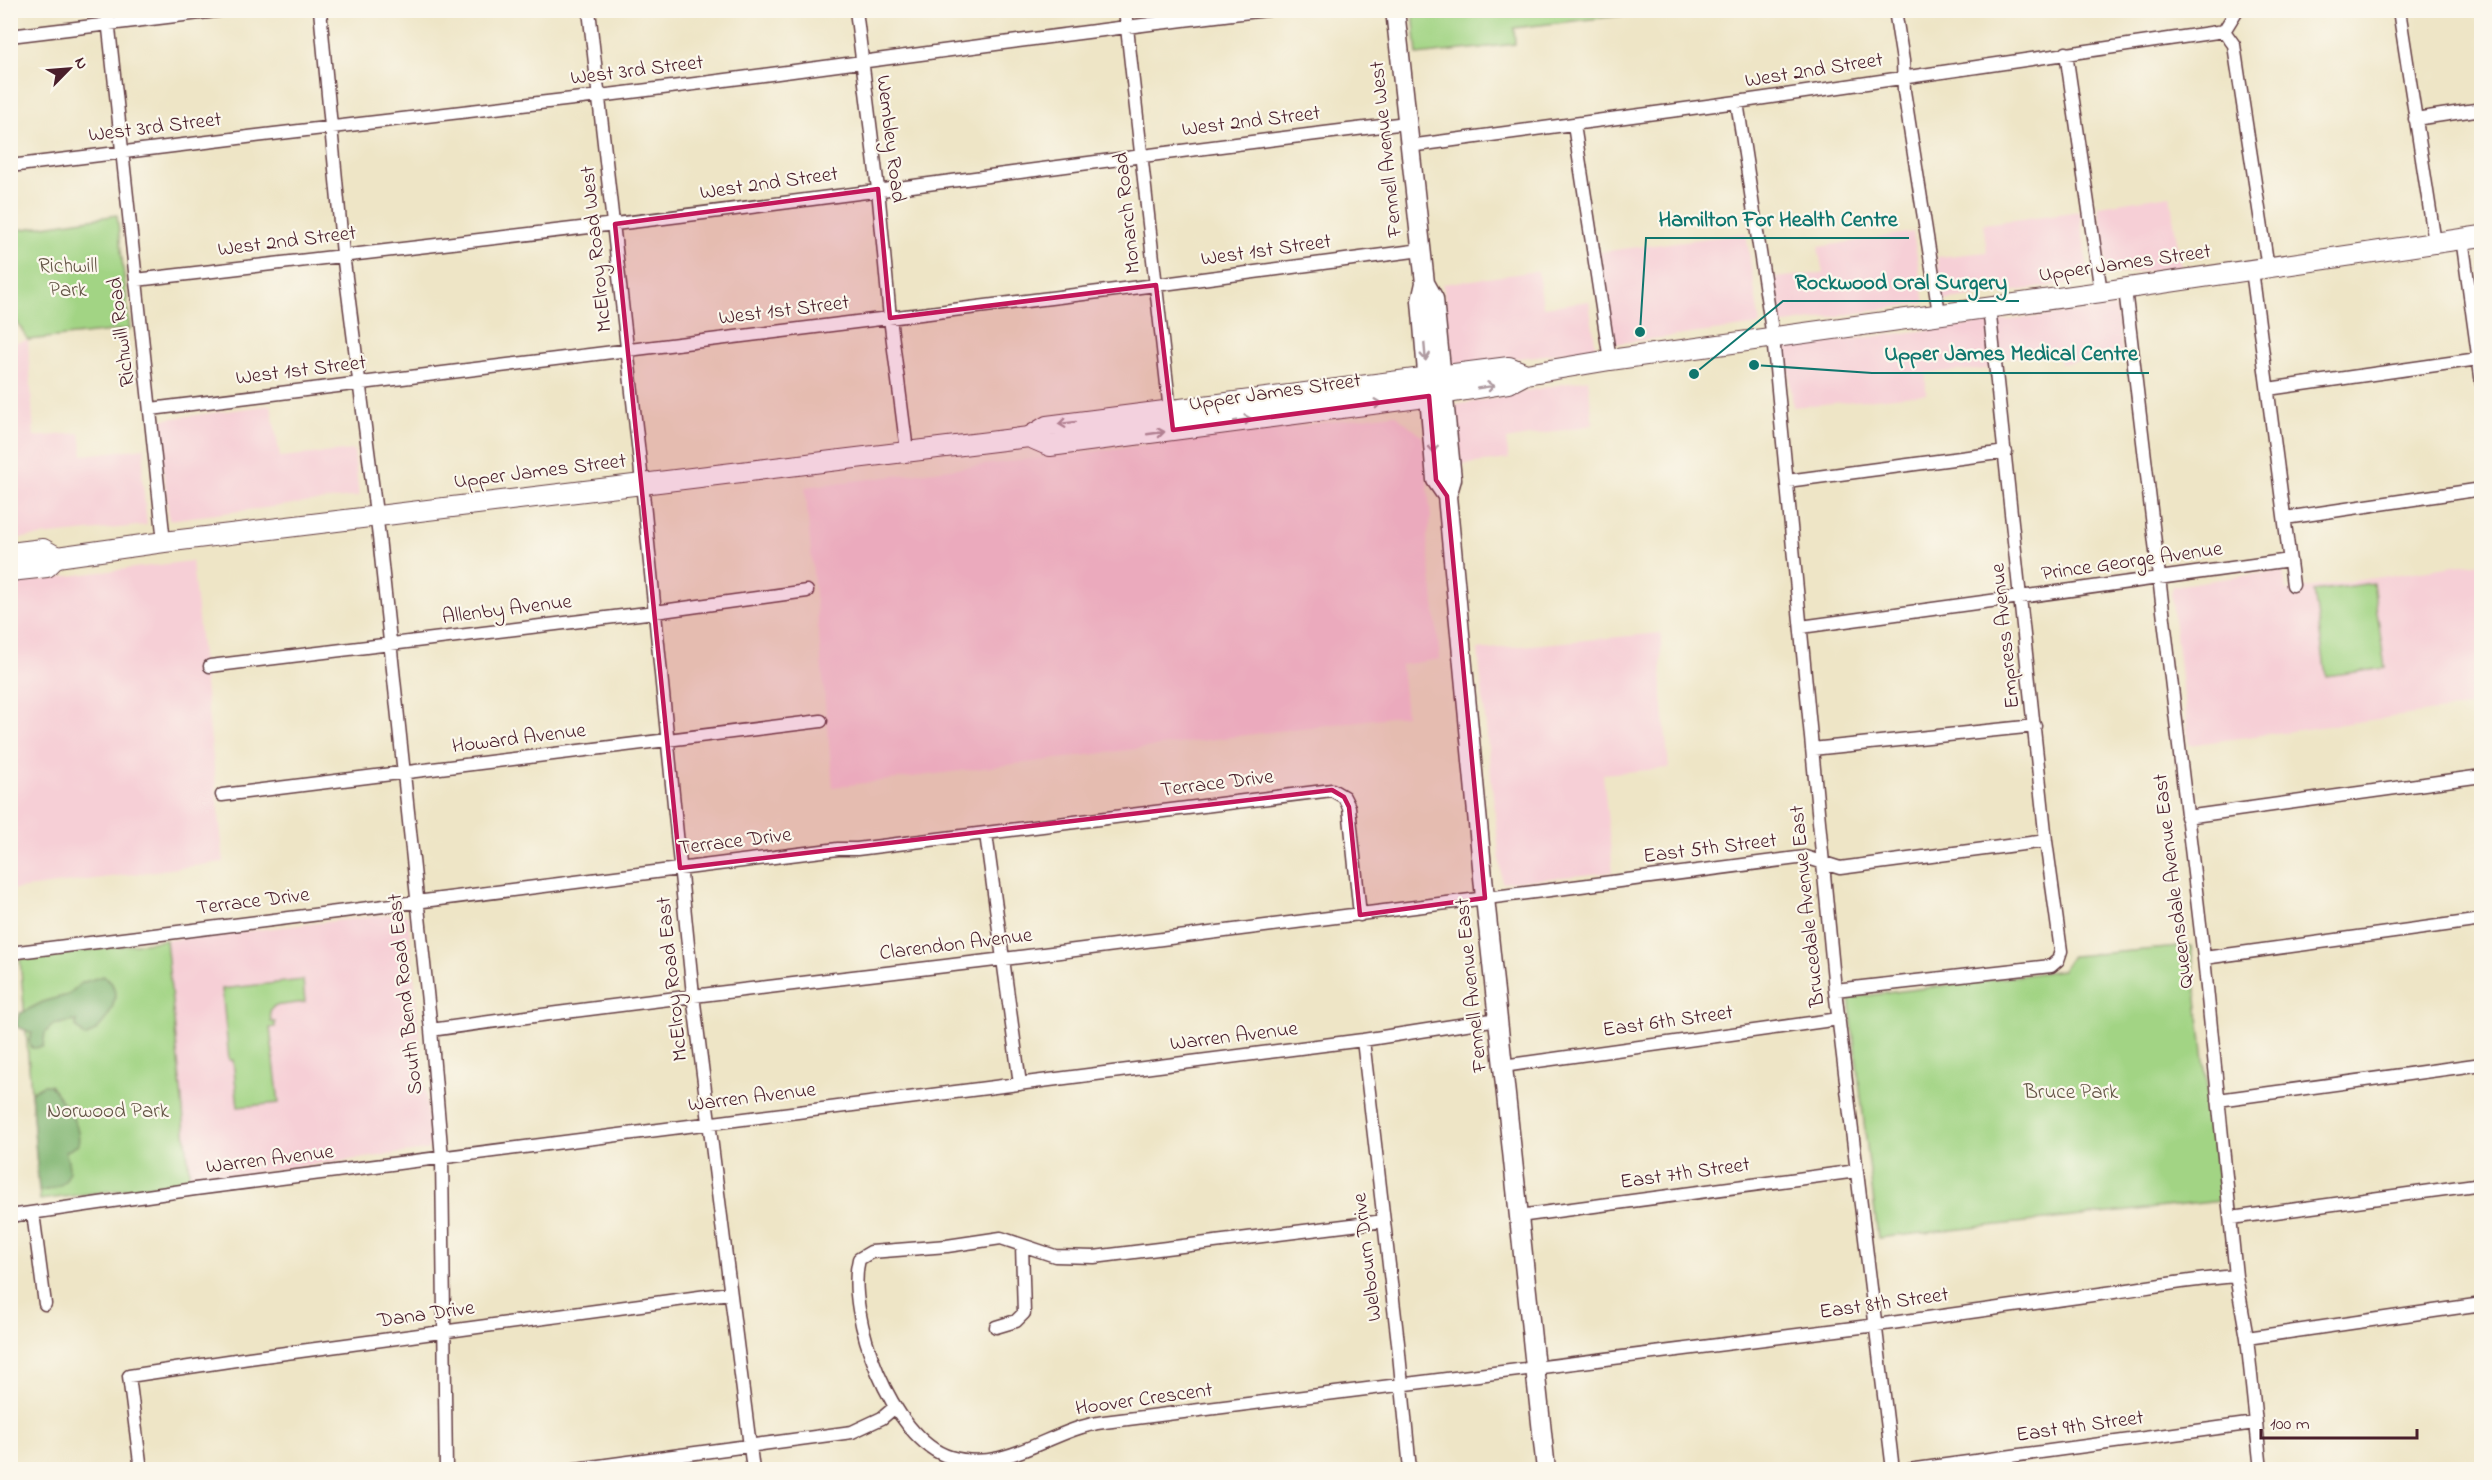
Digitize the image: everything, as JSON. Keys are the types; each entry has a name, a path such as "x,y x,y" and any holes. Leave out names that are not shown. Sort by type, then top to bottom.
{"main road":[{"name":"Fennell Avenue West","path":"1395,10 1425,284 1434,299 1435,387"},
{"name":"Upper James Street","path":"1029,437 1050,446 1435,387 1509,367 1526,374 1610,360 2125,289 2472,237"},
{"name":"Upper James Street","path":"10,572 47,567 57,557 164,542 1029,437 1047,426 1170,411 1435,387"},
{"name":"Fennell Avenue East","path":"1435,387 1436,480 1447,496 1485,898 1546,1470"},
{"name":"Upper James Street","path":"10,555 43,549 57,557"},
{"path":"10,555 32,569"}],"street":[{"name":"Richwill Road","path":"107,10 164,542"},
{"path":"10,36 225,10"},
{"name":"South Bend Road East","path":"320,10 343,254 376,515 431,1030 442,1158 446,1470"},
{"name":"McElroy Road West","path":"589,10 615,224 642,483"},
{"name":"Wembley Road","path":"856,10 907,451"},
{"name":"Monarch Road","path":"1125,10 1170,411"},
{"name":"West 3rd Street","path":"10,166 331,126 599,96 1126,26 1268,10"},
{"path":"1895,10 1938,314"},
{"path":"2237,10 2224,31 2234,45 2260,269 2268,389 2294,585"},
{"path":"2399,10 2435,243"},
{"name":"West 2nd Street","path":"1409,146 1737,102 2224,31"},
{"path":"2066,53 2101,292"},
{"name":"Brucedale Avenue East","path":"1737,102 1773,337 1835,990 1893,1470"},
{"path":"2415,119 2481,109"},
{"name":"West 2nd Street","path":"136,280 615,224 1141,155 1407,123"},
{"path":"1574,124 1610,360"},
{"path":"2472,237 2481,384"},
{"name":"West 1st Street","path":"151,409 1156,285 1421,250"},
{"name":"Queensdale Avenue East","path":"2125,289 2204,958 2236,1276 2247,1338 2261,1470"},
{"name":"Empress Avenue","path":"1835,990 2051,966 2058,960 2061,951 2046,842 2022,598 1989,307"},
{"path":"2268,389 2478,359"},
{"path":"1787,482 2006,452"},
{"name":"McElroy Road East","path":"642,483 693,995 753,1470"},
{"path":"2285,518 2481,489"},
{"name":"Prince George Avenue","path":"1801,627 2290,560"},
{"name":"Allenby Avenue","path":"210,666 655,612 807,591"},
{"name":"Howard Avenue","path":"222,795 821,721"},
{"path":"1812,749 2035,726"},
{"path":"2186,818 2481,776"},
{"name":"Terrace Drive","path":"10,953 680,868 986,834 1332,790 1344,796 1349,807 1360,915"},
{"path":"986,834 1020,1084"},
{"name":"East 5th Street","path":"1485,898 1805,857 1840,868 2046,842"},
{"name":"Clarendon Avenue","path":"431,1030 693,995 1004,959 1485,898"},
{"path":"2204,958 2481,920"},
{"name":"Warren Avenue","path":"10,1216 195,1189 1363,1040 1498,1019"},
{"name":"East 6th Street","path":"1503,1066 1839,1019"},
{"name":"Welbourn Drive","path":"1363,1040 1410,1470"},
{"path":"2218,1100 2481,1064"},
{"name":"East 7th Street","path":"1519,1216 1857,1171"},
{"path":"2231,1218 2481,1184"},
{"path":"33,1213 45,1304"},
{"name":"Hoover Crescent","path":"1384,1221 1094,1257 1055,1256 1001,1238 947,1246 871,1252 859,1259 856,1271 858,1303 868,1348 895,1407 919,1437 945,1455 970,1462 998,1460 1079,1426 1536,1368"},
{"path":"996,1327 1016,1321 1024,1313 1023,1245"},
{"name":"East 8th Street","path":"1536,1368 2236,1276"},
{"name":"Dana Drive","path":"141,1470 129,1377 444,1331 729,1293"},
{"path":"2247,1338 2481,1304"},
{"path":"569,1470 852,1432 882,1418 895,1407"},
{"name":"East 9th Street","path":"1909,1470 2255,1423"}],"highlighted area":[{"path":"878,189 890,318 1156,285 1173,430 1429,396 1436,480 1447,496 1485,898 1360,915 1349,807 1344,797 1332,790 680,868 615,224"}],"shaded area":[{"path":"2170,195 2181,268 2108,275 2098,206"},
{"path":"2080,211 2089,281 1942,301 1937,257 1987,252 1983,224"},
{"path":"1913,232 1925,303 1779,325 1773,278 1823,273 1818,247"},
{"path":"1746,233 1760,325 1614,344 1599,252"},
{"path":"1538,271 1543,307 1589,301 1596,349 1451,366 1443,284"},
{"path":"2116,307 2123,355 2060,364 2059,353 2002,358 2003,368 1926,373 1926,394 1793,407 1786,347"},
{"path":"28,340 34,437 80,433 83,455 145,448 142,475 147,525 11,539 11,343"},
{"path":"1588,379 1593,425 1506,440 1509,459 1460,465 1455,405"},
{"path":"271,405 280,457 354,450 359,496 169,520 158,420"},
{"path":"1395,414 1423,437 1431,519 1427,538 1440,659 1401,665 1406,715 833,787 805,487"},
{"path":"192,561 224,862 11,890 10,583"},
{"path":"2481,562 2481,705 2189,745 2171,593 2173,586 2283,570 2286,591"},
{"path":"1661,633 1662,697 1669,768 1603,774 1613,872 1502,883 1478,650"},
{"path":"404,913 408,917 431,1147 426,1150 190,1181 166,940"}],"green space":[{"path":"1413,10 1660,11 1514,28 1515,44 1417,55"},
{"name":"Richwill Park","path":"117,215 130,329 28,340 11,312 11,231"},
{"path":"2373,583 2385,668 2326,676 2314,591"},
{"name":"Norwood Park","path":"166,940 190,1181 40,1200 20,959"},
{"name":"Bruce Park","path":"2191,946 2220,1201 1878,1238 1849,998 2062,970 2072,956"},
{"path":"103,976 111,982 114,999 112,1009 100,1026 85,1037 76,1026 76,1021 53,1025 45,1033 43,1047 32,1048 29,1041 32,1033 16,1026 19,1014 45,1001 68,995 81,983"},
{"path":"303,980 305,1002 274,1006 270,1011 271,1022 275,1022 275,1027 270,1028 279,1103 238,1107 233,1060 229,1060 222,989"},
{"path":"43,1085 50,1085 65,1105 74,1121 79,1137 78,1145 65,1152 69,1168 66,1180 55,1188 39,1191 31,1092"}],"place":[{"name":"Hamilton For Health Centre","path":"1640,332"},
{"name":"Upper James Medical Centre","path":"1754,365"},
{"name":"Rockwood Oral Surgery","path":"1694,374"}]}
